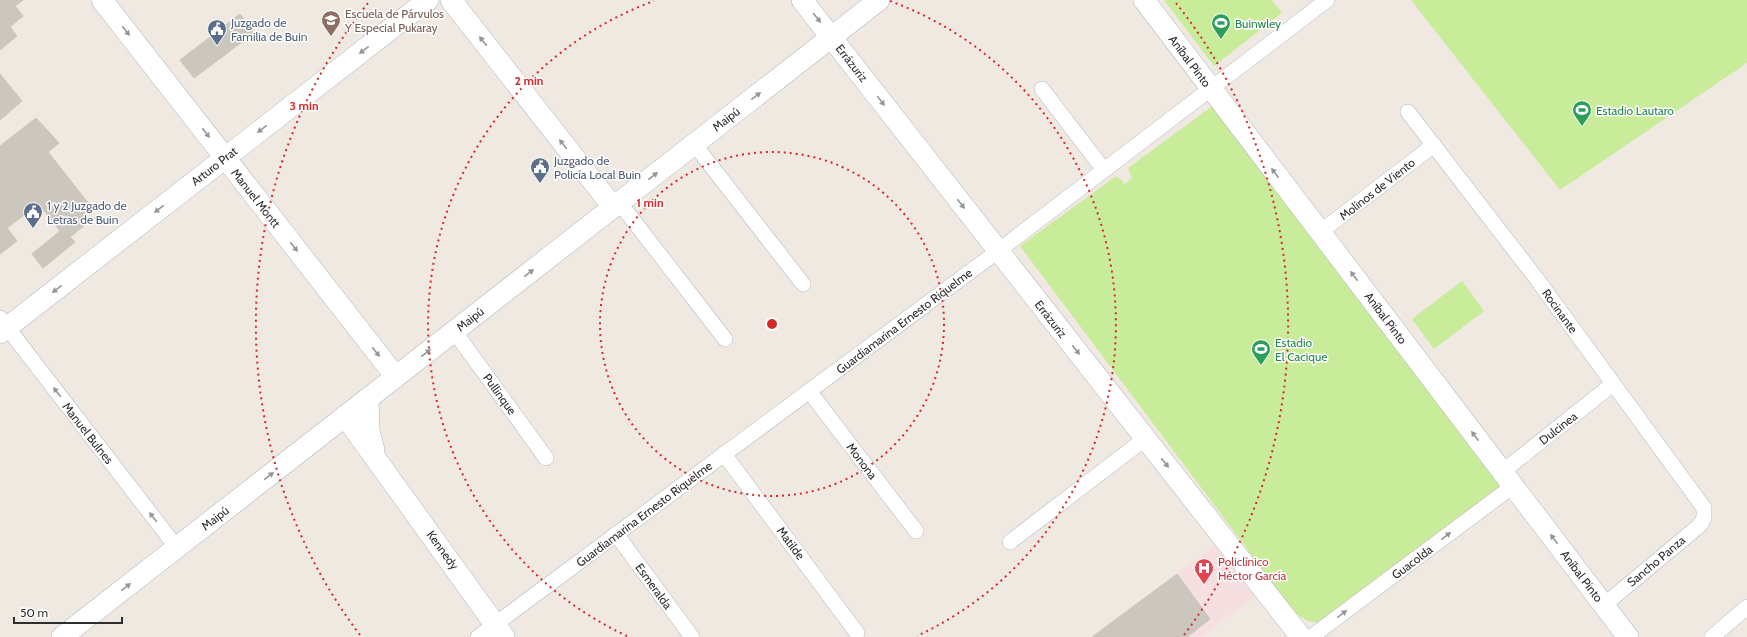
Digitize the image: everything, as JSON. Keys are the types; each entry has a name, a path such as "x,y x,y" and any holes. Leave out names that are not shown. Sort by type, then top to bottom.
{"street":[{"name":"Manuel Montt","path":"102,0 396,377"},
{"name":"Arturo Prat","path":"2,326 225,158 428,0"},
{"path":"451,0 725,338"},
{"name":"Errázuriz","path":"802,0 1301,637"},
{"name":"Maipú","path":"62,637 879,0"},
{"name":"Aníbal Pinto","path":"1144,0 1628,637"},
{"name":"Guardiamarina Ernesto Riquelme","path":"478,637 500,631 616,534 998,251 1326,0"},
{"path":"1042,89 1104,170"},
{"name":"Rocinante","path":"1408,112 1536,278 1702,504 1705,514"},
{"path":"694,144 803,284"},
{"name":"Molinos de Viento","path":"1320,232 1434,145"},
{"name":"Manuel Bulnes","path":"2,326 177,548"},
{"name":"Pullinque","path":"454,331 546,458"},
{"name":"Dulcinea","path":"1508,479 1614,384"},
{"name":"Monona","path":"809,391 916,531"},
{"name":"Kennedy","path":"368,398 369,431 380,463"},
{"name":"Kennedy","path":"345,416 500,631"},
{"path":"1010,542 1146,438"},
{"name":"Matilde","path":"724,454 858,632"},
{"name":"Guacolda","path":"1310,637 1508,479"},
{"name":"Sancho Panza","path":"1604,605 1700,524 1705,514"},
{"name":"Esmeralda","path":"616,534 692,637"},
{"path":"1712,637 1747,607"}],"shaded area":[{"name":"Policlínico Héctor García","path":"1216,545 1255,596 1201,637 1092,637"}],"green space":[{"name":"Buinwley","path":"1164,0 1272,0 1282,13 1214,66"},
{"name":"Estadio Lautaro","path":"1411,0 1747,0 1747,63 1560,190"},
{"name":"Estadio El Cacique","path":"1215,104 1504,485 1321,623 1308,621 1296,614 1020,246 1115,177 1118,177 1125,184 1132,178 1128,168"},
{"path":"1462,281 1484,311 1434,349 1412,319"}],"building":[{"path":"0,0 23,0 15,6 23,16 10,27 17,36 0,50"},
{"name":"Juzgado de Familia de Buin","path":"240,14 254,33 194,78 180,60"},
{"path":"0,74 22,101 0,120"},
{"path":"36,118 59,143 48,152 93,209 85,215 91,220 70,237 75,242 43,268 32,254 60,231 39,204 7,228 17,241 0,254 0,146"},
{"path":"1177,574 1210,619 1187,637 1092,637"}],"place":[{"name":"Escuela de Párvulos Y Especial Pukaray","path":"331,37"},
{"name":"Buinwley","path":"1221,40"},
{"name":"Juzgado de Familia de Buin","path":"217,46"},
{"name":"Estadio Lautaro","path":"1582,127"},
{"name":"Juzgado de Policía Local Buin","path":"540,184"},
{"name":"1 y 2 Juzgado de Letras de Buin","path":"33,229"},
{"name":"Estadio El Cacique","path":"1261,366"},
{"name":"Policlínico Héctor García","path":"1204,585"}]}
